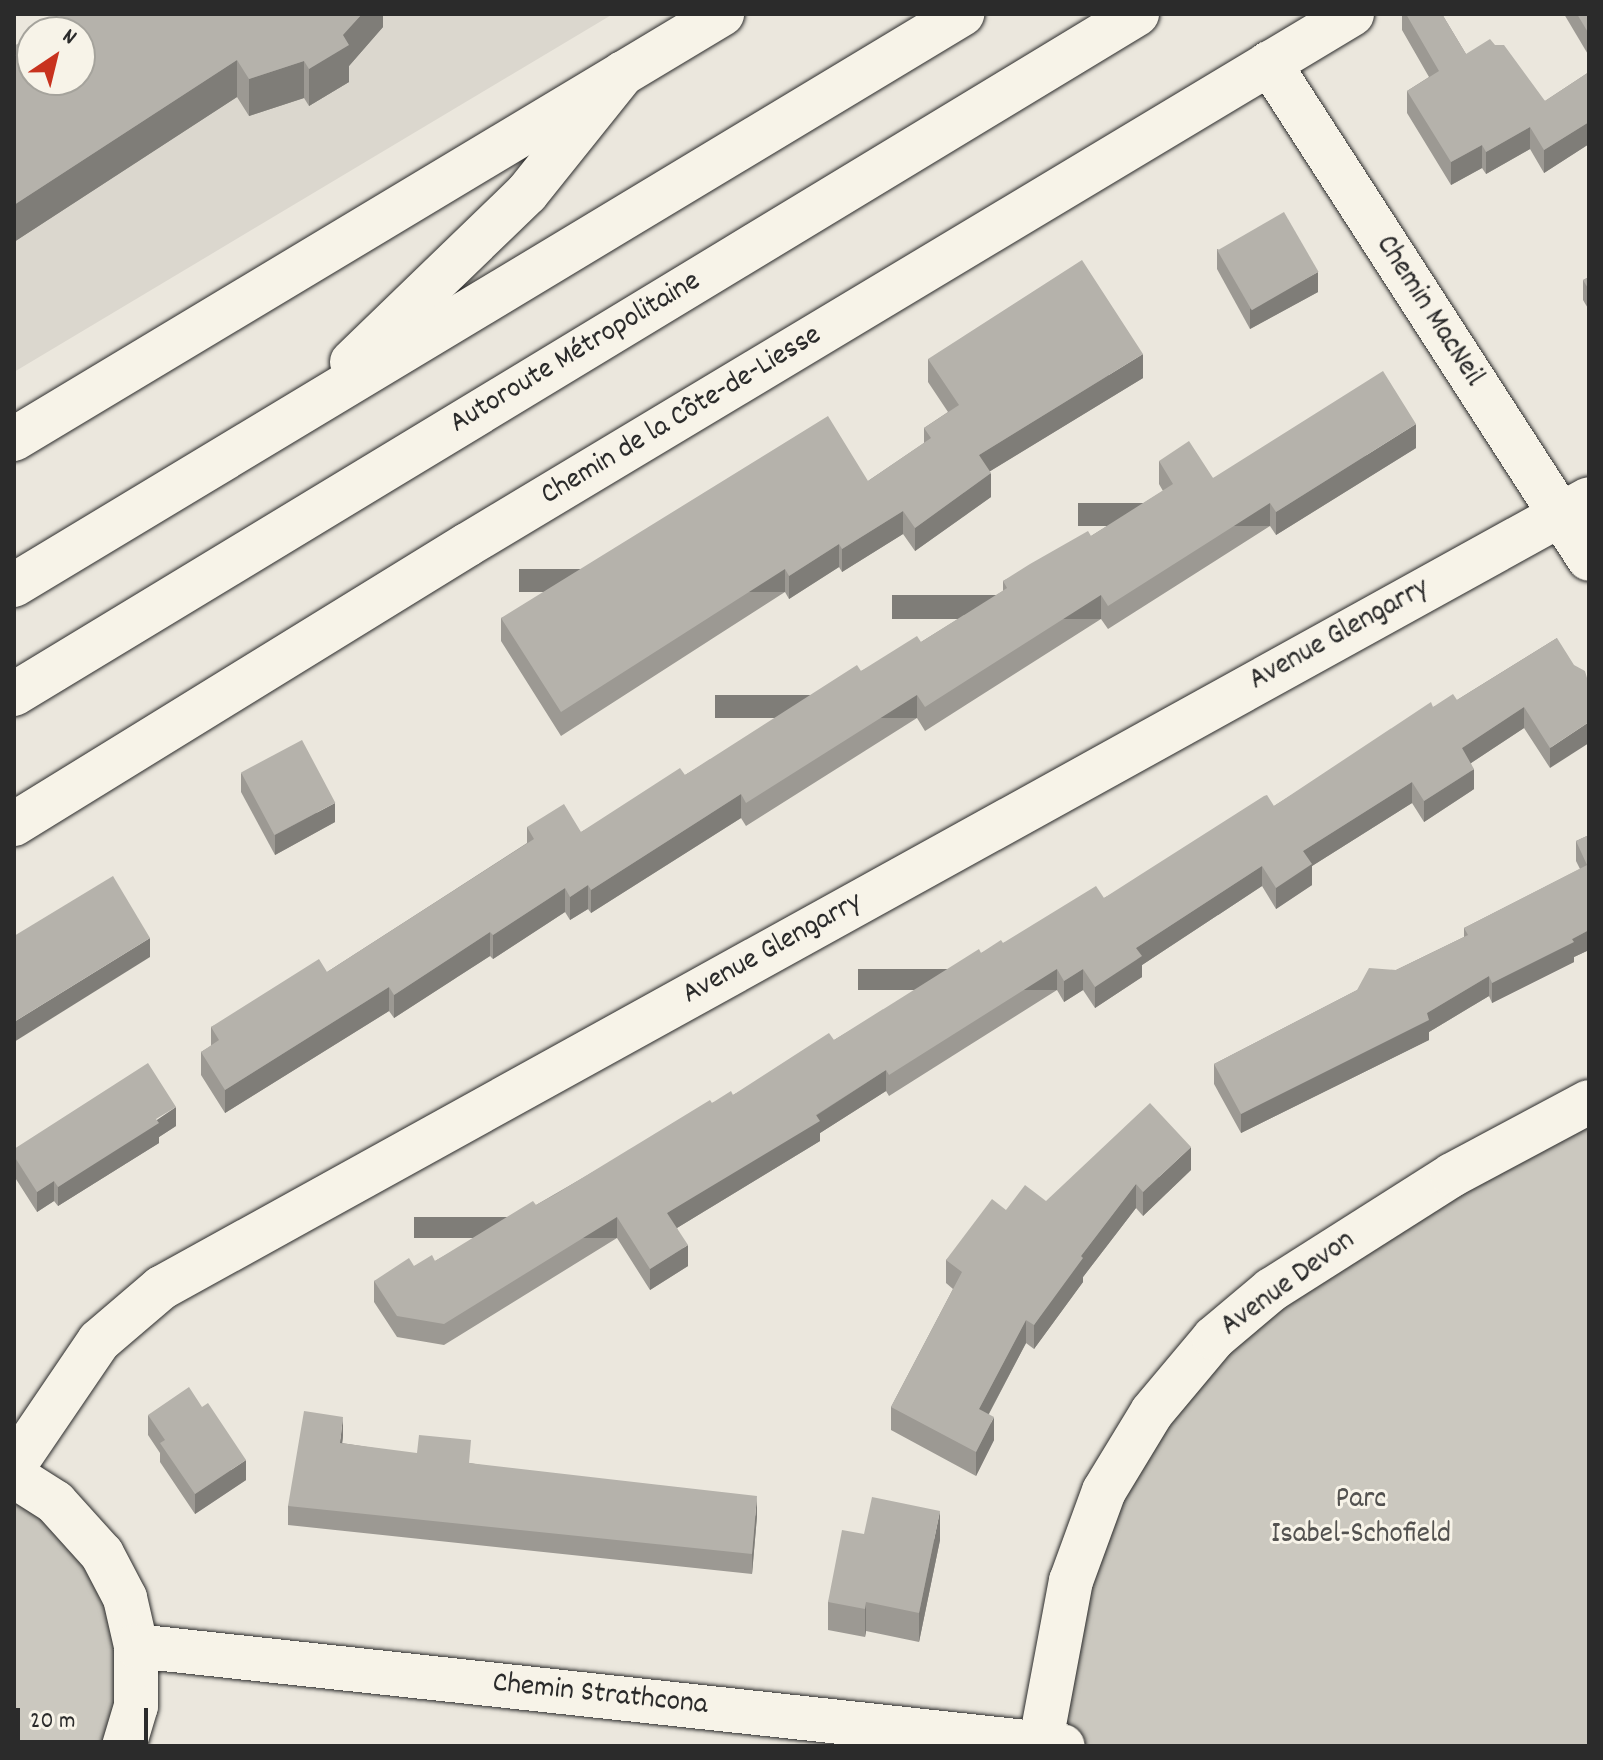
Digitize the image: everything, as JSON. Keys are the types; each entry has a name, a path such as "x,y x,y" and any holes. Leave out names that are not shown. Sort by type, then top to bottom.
{"main road":[{"path":"14,439 722,14"},
{"path":"14,585 962,14"},
{"name":"Autoroute Métropolitaine","path":"14,694 1124,22 1152,14"},
{"name":"Chemin de la Côte-de-Liesse","path":"14,824 467,545 1352,14"},
{"name":"Chemin MacNeil","path":"1269,63 1574,507 1589,559"},
{"path":"296,416 527,193 623,73"},
{"name":"Avenue Glengarry","path":"14,1466 99,1341 161,1288 1574,507"},
{"name":"Avenue Devon","path":"1047,1745 1071,1581 1104,1491 1152,1412 1214,1338 1271,1290 1452,1175 1589,1102"},
{"path":"14,1476 55,1502 102,1554 125,1598 136,1646 136,1706 124,1746"},
{"name":"Chemin Strathcona","path":"136,1646 1047,1745"}],"shaded area":[{"path":"613,14 14,372 14,57 16,96 96,96 96,16 82,16"}],"green space":[{"name":"Parc Isabel-Schofield","path":"1589,1102 1589,1746 1063,1746 1071,1581 1214,1338"},
{"path":"14,1476 125,1598 124,1746 14,1746"}],"building":[{"path":"362,14 343,35 349,45 309,69 304,61 249,79 237,60 14,205 14,46 16,96 96,96 96,16 61,16"},
{"path":"1406,14 1442,14 1466,54 1490,39 1495,45 1504,45 1545,101 1589,72 1589,122 1544,150 1530,127 1486,152 1482,145 1451,162 1407,91 1439,71"},
{"path":"1577,14 1589,14 1589,34"},
{"path":"1284,212 1318,272 1252,310 1217,250"},
{"path":"1082,260 1143,354 979,455 991,473 915,528 903,511 842,549 839,544 789,576 785,569 561,712 501,618 828,416 868,481 931,438 924,428 959,405 928,359"},
{"path":"1383,371 1416,424 1276,512 1270,503 1108,606 1101,595 925,707 917,695 746,803 741,794 591,890 588,885 570,897 565,888 493,935 490,932 394,995 389,987 225,1090 201,1052 219,1040 211,1027 319,959 327,972 534,839 527,827 564,804 581,832 680,768 685,775 857,665 861,671 917,636 921,642 1007,588 1003,581 1030,564 1088,531 1091,536 1173,484 1159,461 1189,441 1213,478"},
{"path":"1557,638 1574,665 1585,671 1589,685 1589,722 1550,748 1524,707 1462,748 1474,769 1424,801 1412,782 1303,851 1312,864 1276,888 1262,866 1136,948 1142,956 1095,987 1083,969 1064,981 1057,969 889,1075 886,1070 816,1115 820,1121 667,1213 688,1245 650,1269 617,1217 444,1324 397,1316 374,1281 409,1258 414,1266 432,1255 435,1261 533,1201 536,1205 556,1194 710,1100 712,1103 731,1091 733,1095 829,1033 834,1040 979,949 981,953 1001,940 1003,943 1096,886 1104,898 1264,796 1267,795 1274,806 1431,702 1433,707 1453,694 1457,700"},
{"path":"302,740 335,803 274,835 241,772"},
{"path":"1589,835 1589,930 1572,939 1574,942 1492,983 1489,976 1427,1013 1429,1020 1241,1114 1214,1064 1357,990 1369,968 1396,970 1468,935 1464,928 1587,865 1576,841"},
{"path":"113,876 150,938 14,1022 14,936"},
{"path":"148,1063 176,1107 156,1119 159,1123 58,1187 54,1181 37,1192 14,1156 14,1149"},
{"path":"1150,1103 1191,1147 1143,1192 1136,1184 1034,1325 1026,1320 979,1409 994,1417 976,1452 891,1407 962,1272 946,1260 992,1199 1006,1210 1025,1185 1046,1201"},
{"path":"189,1387 202,1407 208,1403 246,1460 195,1494 160,1443 165,1440 148,1415"},
{"path":"304,1411 343,1417 340,1443 417,1453 419,1435 471,1440 469,1463 757,1496 752,1554 288,1506"},
{"path":"872,1497 940,1511 919,1613 866,1602 865,1609 828,1602 842,1530 864,1534"}]}
